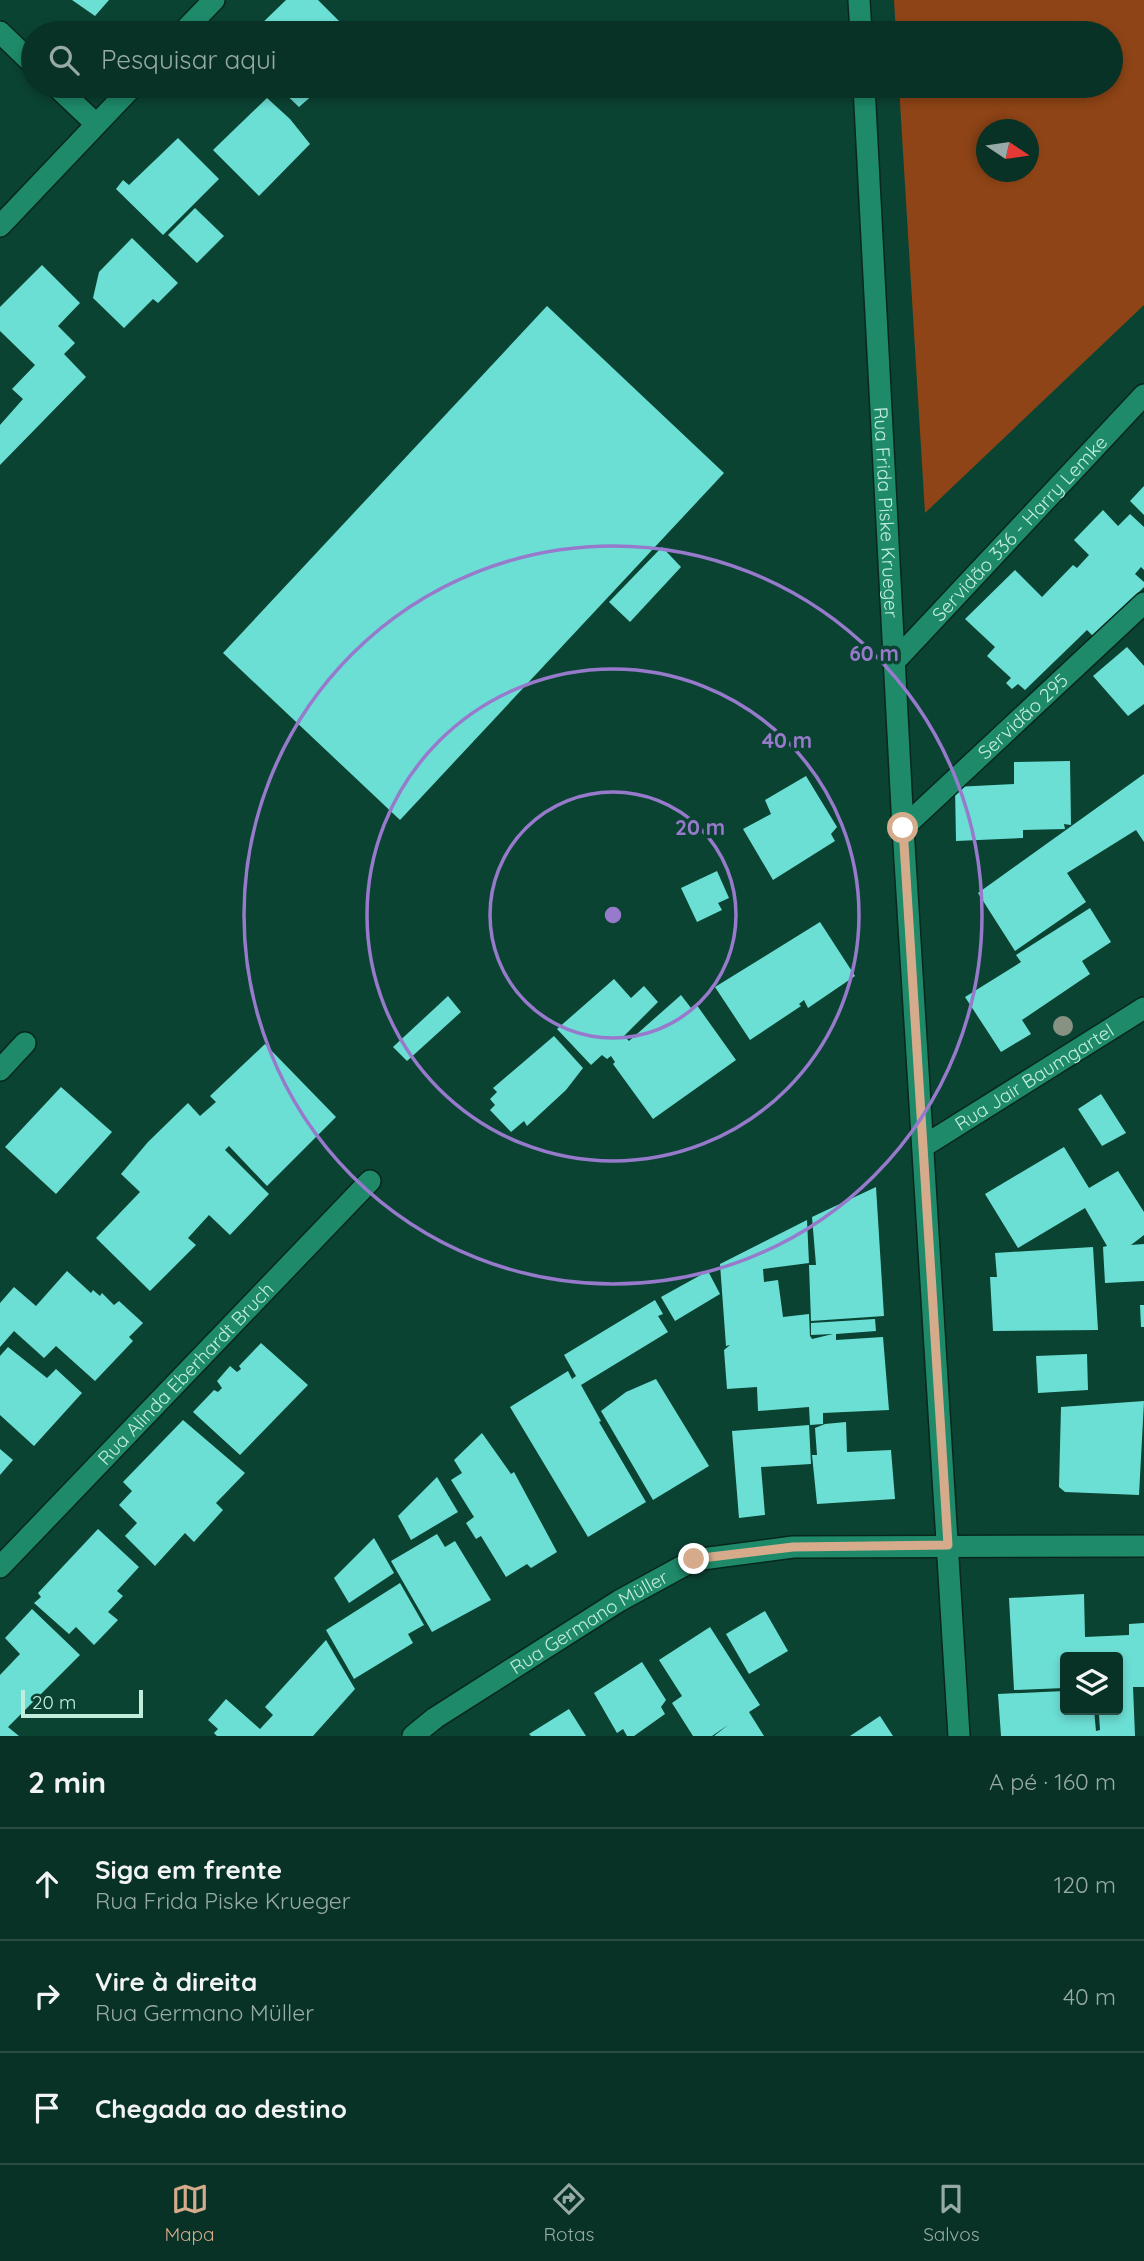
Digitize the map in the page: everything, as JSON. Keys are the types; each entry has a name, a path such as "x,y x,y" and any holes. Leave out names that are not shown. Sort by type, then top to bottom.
{"street":[{"path":"194,21 214,0"},
{"path":"859,0 860,21"},
{"path":"0,32 21,52"},
{"path":"69,98 96,124"},
{"path":"0,226 121,98"},
{"name":"Rua Frida Piske Krueger","path":"865,98 903,828 960,1736"},
{"name":"Servidão 336 - Harry Lemke","path":"895,661 1144,395"},
{"name":"Servidão 295","path":"903,828 1144,603"},
{"name":"Rua Jair Baumgartel","path":"924,1146 1144,1008"},
{"path":"0,1070 25,1043"},
{"name":"Rua Alinda Eberhardt Bruch","path":"0,1567 370,1181"},
{"name":"Rua Germano Müller","path":"413,1736 435,1718 619,1601 694,1559 793,1547 1144,1546"}],"shaded area":[{"path":"894,0 1144,0 1144,305 925,513 900,98 1123,98 1123,21 895,21"}],"building":[{"path":"72,0 109,0 95,16"},
{"path":"286,0 318,0 339,21 264,21"},
{"path":"267,98 290,119 310,144 259,196 213,150"},
{"path":"290,98 309,98 299,107"},
{"path":"178,138 219,179 163,235 116,189 123,180 129,185"},
{"path":"195,208 224,236 197,263 168,235"},
{"path":"132,238 178,283 158,303 153,299 124,328 93,298 99,272"},
{"path":"42,265 80,303 58,326 75,343 64,354 86,377 0,465 0,425 23,399 12,389 35,365 0,331 0,307"},
{"path":"547,306 724,473 400,820 223,653"},
{"path":"1144,486 1144,515 1130,501"},
{"path":"1103,510 1118,526 1130,514 1144,527 1144,570 1141,567 1135,574 1144,582 1144,587 1094,637 1087,630 1025,690 1018,684 1012,689 1006,683 1011,678 987,656 995,647 965,619 1015,570 1042,597 1073,565 1077,568 1089,555 1074,540"},
{"path":"662,547 681,567 630,622 609,602"},
{"path":"1127,647 1144,666 1144,704 1128,716 1093,676"},
{"path":"1070,761 1071,825 1064,824 1065,829 1023,830 1023,838 956,841 955,787 1014,784 1014,762"},
{"path":"1144,774 1144,842 1136,830 1067,873 1086,902 1015,951 978,893"},
{"path":"806,776 837,827 831,834 835,841 773,880 743,829 771,814 765,800"},
{"path":"717,871 729,898 718,903 722,910 697,922 681,888"},
{"path":"1090,908 1111,942 1082,961 1090,974 1022,1020 1031,1034 1001,1052 965,997 1021,962 1016,955"},
{"path":"820,922 855,976 808,1008 804,1000 799,1004 801,1006 750,1040 715,987"},
{"path":"614,979 631,998 644,986 658,1002 624,1036 629,1041 681,995 691,1008 696,1004 736,1060 653,1119 613,1064 615,1062 611,1056 607,1059 602,1055 591,1065 557,1029"},
{"path":"448,996 461,1012 407,1061 393,1047"},
{"path":"554,1036 583,1068 566,1090 527,1126 524,1121 511,1132 490,1110 495,1105 490,1099 497,1092 493,1088"},
{"path":"265,1044 336,1117 267,1186 229,1146 225,1150 269,1194 230,1235 209,1215 188,1238 196,1245 150,1291 96,1238 140,1192 121,1174 148,1142 188,1103 200,1116 216,1102 210,1096"},
{"path":"61,1087 112,1132 56,1194 5,1147"},
{"path":"1101,1094 1126,1133 1102,1146 1078,1109"},
{"path":"1064,1147 1089,1188 1118,1171 1144,1212 1144,1235 1131,1245 1144,1244 1144,1281 1105,1283 1103,1247 1107,1246 1085,1208 1018,1248 985,1194"},
{"path":"876,1187 884,1316 811,1321 809,1265 816,1265 812,1217"},
{"path":"807,1220 809,1263 763,1269 764,1282 778,1280 783,1317 809,1314 810,1336 812,1339 833,1334 811,1335 811,1323 875,1319 876,1331 836,1334 836,1340 883,1337 889,1410 823,1413 823,1424 810,1425 809,1407 758,1411 757,1387 727,1389 724,1350 730,1345 726,1346 720,1264"},
{"path":"1093,1247 1098,1330 993,1331 990,1277 997,1277 995,1253"},
{"path":"67,1271 91,1293 93,1290 100,1296 102,1293 114,1305 119,1301 143,1323 129,1337 133,1341 95,1381 56,1346 44,1358 14,1331 0,1347 0,1303 14,1287 36,1306"},
{"path":"708,1271 720,1294 675,1321 661,1297"},
{"path":"655,1300 663,1314 658,1316 668,1332 581,1385 601,1421 599,1422 646,1502 588,1537 510,1407 568,1371 572,1379 576,1376 564,1355"},
{"path":"1140,1305 1144,1305 1144,1327 1141,1327"},
{"path":"261,1343 308,1385 240,1455 193,1412 214,1390 218,1392 222,1388 217,1381 230,1366 237,1372 241,1369 239,1366"},
{"path":"8,1347 47,1378 56,1369 82,1393 34,1446 0,1415 0,1356"},
{"path":"1087,1354 1088,1390 1038,1393 1036,1356"},
{"path":"656,1379 709,1466 653,1500 601,1411 626,1392"},
{"path":"1144,1401 1139,1495 1065,1492 1059,1487 1061,1407"},
{"path":"183,1420 245,1473 216,1503 223,1510 194,1542 185,1533 155,1566 125,1536 137,1523 119,1505 132,1491 123,1482"},
{"path":"846,1422 847,1452 891,1450 895,1499 817,1504 812,1455 817,1455 815,1428"},
{"path":"809,1425 811,1464 761,1467 765,1515 739,1518 732,1431"},
{"path":"482,1433 511,1474 514,1472 557,1552 531,1568 527,1564 506,1577 481,1536 476,1539 466,1523 474,1517 451,1480 462,1473 454,1460"},
{"path":"0,1449 13,1460 0,1475"},
{"path":"437,1477 458,1512 411,1540 398,1516"},
{"path":"98,1529 139,1567 117,1591 123,1596 108,1612 118,1620 94,1645 76,1627 69,1634 34,1603 41,1597 38,1593"},
{"path":"437,1534 445,1547 455,1541 491,1600 432,1632 391,1561"},
{"path":"374,1538 394,1573 349,1603 334,1578"},
{"path":"400,1583 424,1625 408,1634 413,1643 354,1679 326,1630"},
{"path":"1084,1594 1085,1637 1129,1635 1129,1624 1144,1623 1144,1687 1133,1687 1135,1736 1001,1736 998,1694 1060,1691 1060,1715 1094,1715 1096,1731 1100,1730 1099,1715 1123,1715 1123,1652 1060,1652 1060,1688 1014,1690 1009,1598"},
{"path":"32,1609 80,1655 8,1727 19,1736 0,1736 0,1675 20,1654 5,1638"},
{"path":"765,1611 788,1651 749,1674 726,1634"},
{"path":"710,1627 760,1705 749,1712 764,1736 714,1736 728,1725 712,1736 693,1736 672,1703 682,1696 659,1660"},
{"path":"326,1640 355,1689 313,1736 217,1736 214,1733 218,1729 208,1720 226,1699 260,1729 273,1715 265,1707"},
{"path":"642,1662 666,1700 661,1707 665,1714 634,1736 627,1736 623,1729 617,1733 594,1693"},
{"path":"569,1709 586,1736 529,1734"},
{"path":"880,1716 893,1736 850,1736"}],"route":[{"path":"694,1559 793,1547 948,1545 903,828"}]}
